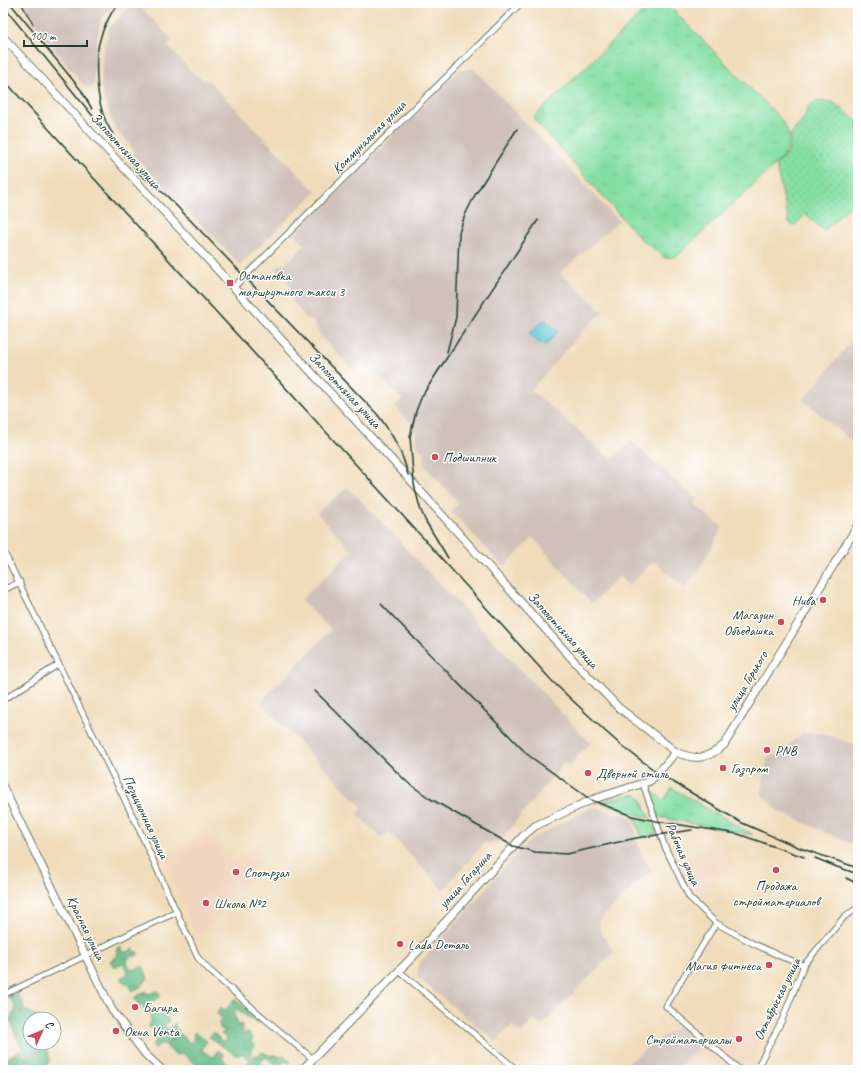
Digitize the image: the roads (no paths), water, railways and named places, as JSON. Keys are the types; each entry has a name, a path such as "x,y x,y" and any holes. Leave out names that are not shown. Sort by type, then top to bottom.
{"main road":[{"name":"Заполотняная улица","path":"3,37 414,484 584,672 618,707 676,752"},
{"name":"улица Горького","path":"676,752 686,756 702,757 713,754 724,745 858,525"},
{"name":"улица Гагарина","path":"302,1070 399,971 522,837 536,826 591,800 650,781 676,752"},
{"name":"Красная улица","path":"3,787 112,1010 145,1054 162,1070"}],"street":[{"name":"Коммунальная улица","path":"233,288 521,3"},
{"name":"Позиционная улица","path":"3,550 20,582 137,825 198,958 209,970 258,1013 314,1059"},
{"path":"3,590 20,582"},
{"path":"3,700 59,664"},
{"name":"Рабочая улица","path":"643,784 671,860 689,897 716,923 752,943 782,957 804,965"},
{"name":"Октябрьская улица","path":"756,1070 782,1020 804,965 845,916 858,908"},
{"path":"3,995 176,912"},
{"path":"716,923 666,1006 740,1070"},
{"path":"399,971 517,1070"}],"water":[{"path":"545,319 558,332 544,347 529,334"}],"railway":[{"path":"10,3 81,90 92,109"},
{"path":"21,3 33,24"},
{"path":"113,134 107,124 101,108 96,66 101,35 105,24 118,3"},
{"path":"3,6 141,175 167,196 377,414 396,443 403,458 408,475"},
{"path":"3,79 552,681 605,731 658,773 742,823 800,848 858,868"},
{"path":"447,352 456,317 459,233 465,215 475,195 517,129"},
{"path":"448,558 425,520 420,508 414,484 410,437 416,411 422,396 538,220"},
{"path":"381,604 528,755 591,800 632,816 738,834 804,857"},
{"path":"315,691 407,782 429,798 513,846 535,852 567,854 636,838 692,830"},
{"path":"815,858 858,874"},
{"path":"846,878 858,884"}],"place":[{"name":"Остановка маршрутного такси 3","path":"230,283"},
{"name":"Подшипник","path":"435,457"},
{"name":"Нива","path":"823,600"},
{"name":"Магазин Объедашка","path":"781,622"},
{"name":"PNB","path":"767,750"},
{"name":"Газпром","path":"723,768"},
{"name":"Дверной стиль","path":"588,773"},
{"name":"Продажа стройматериалов","path":"776,870"},
{"name":"Спотрзал","path":"236,872"},
{"name":"Школа №2","path":"206,903"},
{"name":"Lada Dеталь","path":"400,944"},
{"name":"Магия фитнеса","path":"769,965"},
{"name":"Багира","path":"135,1007"},
{"name":"Окна Venta","path":"116,1031"},
{"name":"Стройматериалы","path":"739,1039"}]}
